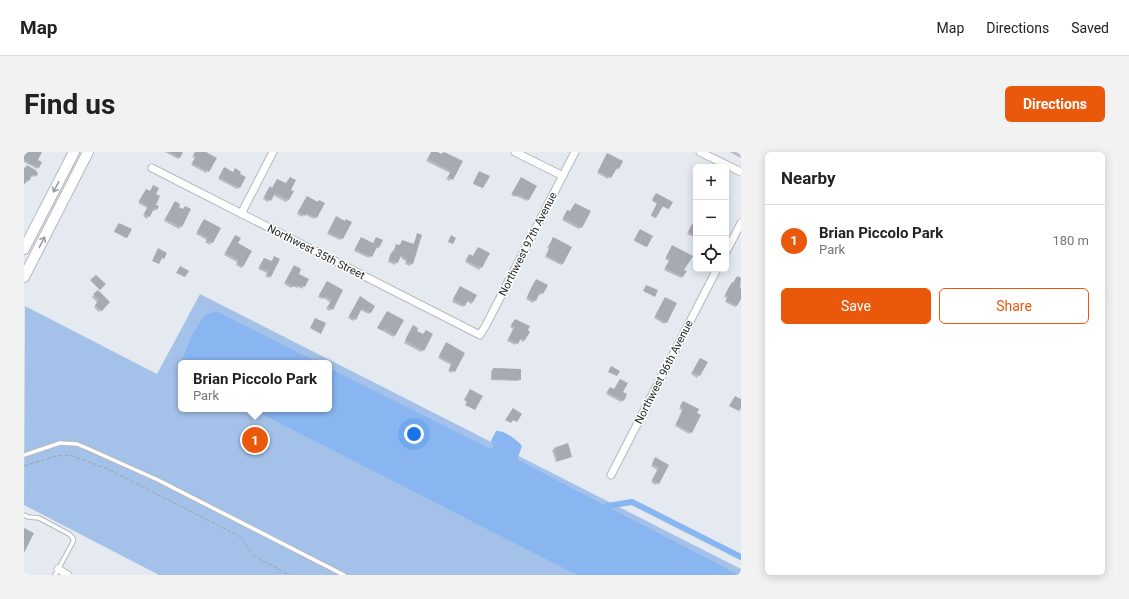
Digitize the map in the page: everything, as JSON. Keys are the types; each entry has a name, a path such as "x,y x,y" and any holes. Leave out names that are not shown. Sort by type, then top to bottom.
{"main road":[{"path":"24,249 74,152"},
{"path":"24,277 88,152"}],"street":[{"path":"241,214 273,152"},
{"path":"516,152 563,176"},
{"name":"Northwest 97th Avenue","path":"480,335 575,152"},
{"path":"700,152 741,172"},
{"name":"Northwest 35th Street","path":"152,168 480,335"},
{"path":"729,246 741,223"},
{"name":"Northwest 96th Avenue","path":"612,475 715,272"},
{"path":"57,572 68,575"}],"lane":[{"path":"24,455 60,443 77,444 158,480 344,575"},
{"path":"24,514 28,517 39,518 69,534 72,538 73,542 57,572"}],"path":[{"path":"24,466 56,456 66,455 108,469 239,536 244,541 250,553 290,575"}],"shaded area":[{"path":"200,294 330,360 178,360 178,412 332,412 332,361 741,569 741,575 159,575 24,505 25,306 157,374"},
{"path":"216,311 313,360 182,360 192,335 204,316"},
{"path":"332,370 489,448 494,447 491,441 496,431 507,434 514,438 522,446 518,460 739,575 577,575 258,412 332,412"}],"building":[{"path":"24,152 26,154 27,152 42,152 38,160 42,162 39,168 24,160"},
{"path":"170,152 183,152 180,158"},
{"path":"195,152 206,152 217,158 209,172 192,163 196,156 194,155"},
{"path":"431,152 438,152 441,154 444,152 463,161 453,180 448,177 451,171 428,159"},
{"path":"607,153 623,161 619,169 617,168 611,178 598,171"},
{"path":"27,165 38,173 37,176 33,174 29,181 27,180 25,184 24,167 25,168"},
{"path":"224,167 233,172 235,168 241,172 240,174 246,177 240,188 219,177"},
{"path":"479,171 490,176 483,188 473,183"},
{"path":"290,177 296,180 291,190 294,191 289,200 275,193 271,201 264,197 270,186 272,188 277,179 286,183"},
{"path":"521,177 537,186 529,200 518,194 517,196 512,193"},
{"path":"153,185 159,188 156,194 160,196 156,205 159,206 157,210 154,208 150,217 144,214 148,206 139,201 146,189 150,191"},
{"path":"656,193 673,202 669,209 663,206 656,218 651,215 657,203 652,200"},
{"path":"307,196 318,202 319,200 325,203 317,218 306,213 305,216 298,212"},
{"path":"175,201 180,204 179,207 183,209 185,206 191,209 182,227 165,219"},
{"path":"575,203 591,211 582,228 563,218 567,210 570,211"},
{"path":"336,216 345,221 346,219 352,222 343,239 328,232"},
{"path":"204,219 221,228 213,243 206,240 208,238 197,232"},
{"path":"119,223 132,229 127,238 114,231"},
{"path":"692,224 693,224 693,234 688,232"},
{"path":"640,229 653,236 647,247 634,240"},
{"path":"417,233 422,235 413,264 406,262 407,259 403,258 404,256 401,255 398,263 389,260 392,251 394,252 396,244 400,245 402,240 414,244"},
{"path":"235,235 241,238 238,243 252,251 243,267 237,263 239,260 225,253"},
{"path":"451,235 456,238 453,244 448,242"},
{"path":"361,237 373,243 376,237 383,240 379,248 377,247 372,257 355,249"},
{"path":"553,237 572,247 563,264 546,255"},
{"path":"672,245 693,256 684,270 687,271 683,277 665,268 670,259 666,257"},
{"path":"478,247 490,253 482,268 466,260 469,254 473,256"},
{"path":"158,248 167,253 159,264 152,261"},
{"path":"274,256 280,259 271,277 267,274 268,271 259,267 264,258 272,261"},
{"path":"294,265 301,269 299,274 309,279 305,287 295,285 294,287 285,282"},
{"path":"180,266 189,271 185,277 176,273"},
{"path":"96,275 106,284 100,290 90,280"},
{"path":"737,276 741,278 741,299 737,306 726,300 728,296 725,295"},
{"path":"536,279 548,285 543,294 540,292 536,301 527,297"},
{"path":"327,281 343,290 333,310 328,307 332,300 325,296 324,298 319,295"},
{"path":"646,285 658,290 655,297 643,291"},
{"path":"460,286 477,295 473,302 468,300 465,306 453,299"},
{"path":"98,290 110,302 102,311 95,305 99,300 93,294"},
{"path":"360,296 375,306 371,313 362,308 356,320 349,316"},
{"path":"665,297 677,303 667,323 655,316"},
{"path":"387,311 404,320 395,336 384,328 383,331 377,328"},
{"path":"315,318 326,323 321,334 310,328"},
{"path":"515,319 530,326 528,330 530,332 525,340 521,338 518,344 508,339 515,327 511,325"},
{"path":"413,325 418,328 417,331 423,334 426,330 433,334 424,351 405,340"},
{"path":"446,342 465,353 455,372 449,369 452,363 439,356"},
{"path":"700,358 708,362 700,376 692,372"},
{"path":"611,366 620,371 617,376 608,372"},
{"path":"493,368 521,369 521,380 492,379"},
{"path":"620,379 628,383 623,392 627,394 624,401 607,392 610,387 614,389"},
{"path":"470,389 483,396 475,410 465,405 467,402 464,400"},
{"path":"735,396 741,399 741,408 739,411 729,406"},
{"path":"683,401 699,409 697,413 701,415 692,433 676,424 682,413 683,408 680,406"},
{"path":"513,408 522,414 517,422 513,420 511,423 505,420"},
{"path":"568,443 572,457 558,461 554,448"},
{"path":"655,457 669,465 659,484 652,480 659,468 652,464"},
{"path":"24,528 34,533 24,553"}],"waterway":[{"path":"607,506 632,502 741,557"}],"place":[{"name":"Brian Piccolo Park","path":"255,440"}]}
